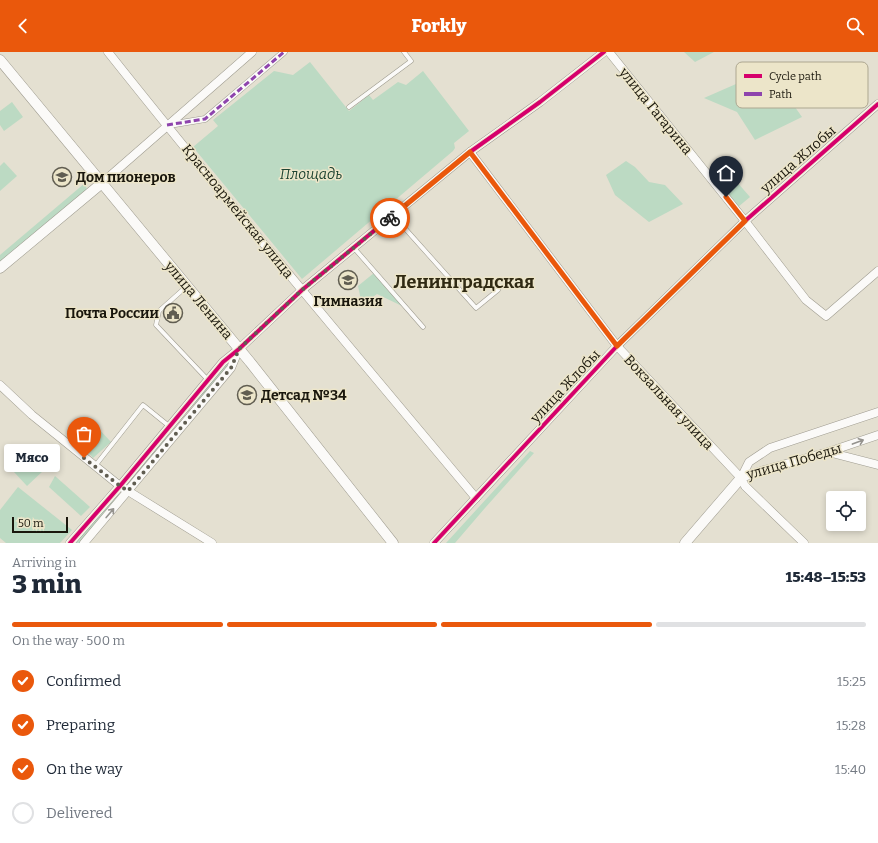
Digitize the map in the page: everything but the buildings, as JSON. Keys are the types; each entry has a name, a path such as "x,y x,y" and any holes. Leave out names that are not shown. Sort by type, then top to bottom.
{"street":[{"name":"Красноармейская улица","path":"108,52 302,290 476,498"},
{"path":"0,268 102,183 252,52"},
{"path":"167,125 205,119 284,52"},
{"path":"70,543 120,486 223,362 302,290 470,152 540,102 604,52"},
{"name":"улица Гагарина","path":"609,52 745,221 806,300 826,316 878,271"},
{"name":"улица Ленина","path":"0,60 239,349 393,543"},
{"name":"улица Жлобы","path":"434,543 617,346 745,221 878,104"},
{"name":"Вокзальная улица","path":"470,152 617,346 740,478 745,486 804,543"},
{"path":"84,543 231,368 239,349"},
{"path":"0,385 32,415 120,486 212,543"},
{"name":"улица Победы","path":"740,478 749,462 770,448 878,412"},
{"name":"улица Победы","path":"740,478 828,452 878,435"},
{"path":"828,452 878,465"},
{"path":"685,543 740,478"}],"lane":[{"path":"349,107 411,61 404,52"},
{"path":"393,215 476,308 498,290"},
{"path":"354,248 423,328"},
{"path":"187,286 159,311 156,325 208,380"},
{"path":"95,466 143,405 169,426"}],"green space":[{"path":"684,52 714,52 695,62"},
{"name":"Площадь","path":"310,62 349,111 369,95 373,100 398,82 406,85 423,71 469,131 454,143 455,148 453,151 302,279 193,147 218,126 213,120 274,71 293,75"},
{"path":"736,84 736,108 796,108 802,117 755,140 737,112 704,98"},
{"path":"12,102 23,117 4,131 0,125 0,111"},
{"path":"626,161 635,167 649,182 665,185 683,204 649,222 615,195 606,175"},
{"path":"4,162 17,176 0,191 0,166"},
{"path":"723,166 750,197 738,207 713,174"},
{"path":"85,183 87,190 0,263 0,255"},
{"path":"374,273 402,306 377,294 362,305 358,286"},
{"path":"226,362 229,367 196,406 194,400"},
{"path":"98,428 111,442 93,458 81,444"},
{"path":"167,431 169,440 130,485 126,481"},
{"path":"530,451 534,453 455,543 446,543"},
{"path":"24,456 44,470 27,486 14,472"},
{"path":"55,476 90,507 81,516 49,487"},
{"path":"18,487 72,530 60,543 6,543 0,538 0,510"},
{"path":"117,492 122,496 82,543 73,543"}],"marked path":[{"path":"167,125 205,119 284,52"}],"cycle path":[{"path":"70,543 120,486 223,362 302,290 470,152 540,102 604,52"},
{"path":"434,543 617,346 745,221 878,104"}],"way so far":[{"path":"84,458 128,491 231,368 239,349 302,290 390,218"}],"place":[{"name":"Дом пионеров","path":"62,177"},
{"name":"Гимназия","path":"348,280"},
{"name":"Почта России","path":"173,313"},
{"name":"Детсад №34","path":"247,395"},
{"name":"Мясо","path":"84,458"}],"district":[{"name":"Ленинградская","path":"464,282"}],"route":[{"path":"390,218 470,152 617,346 745,221 726,197"}]}
